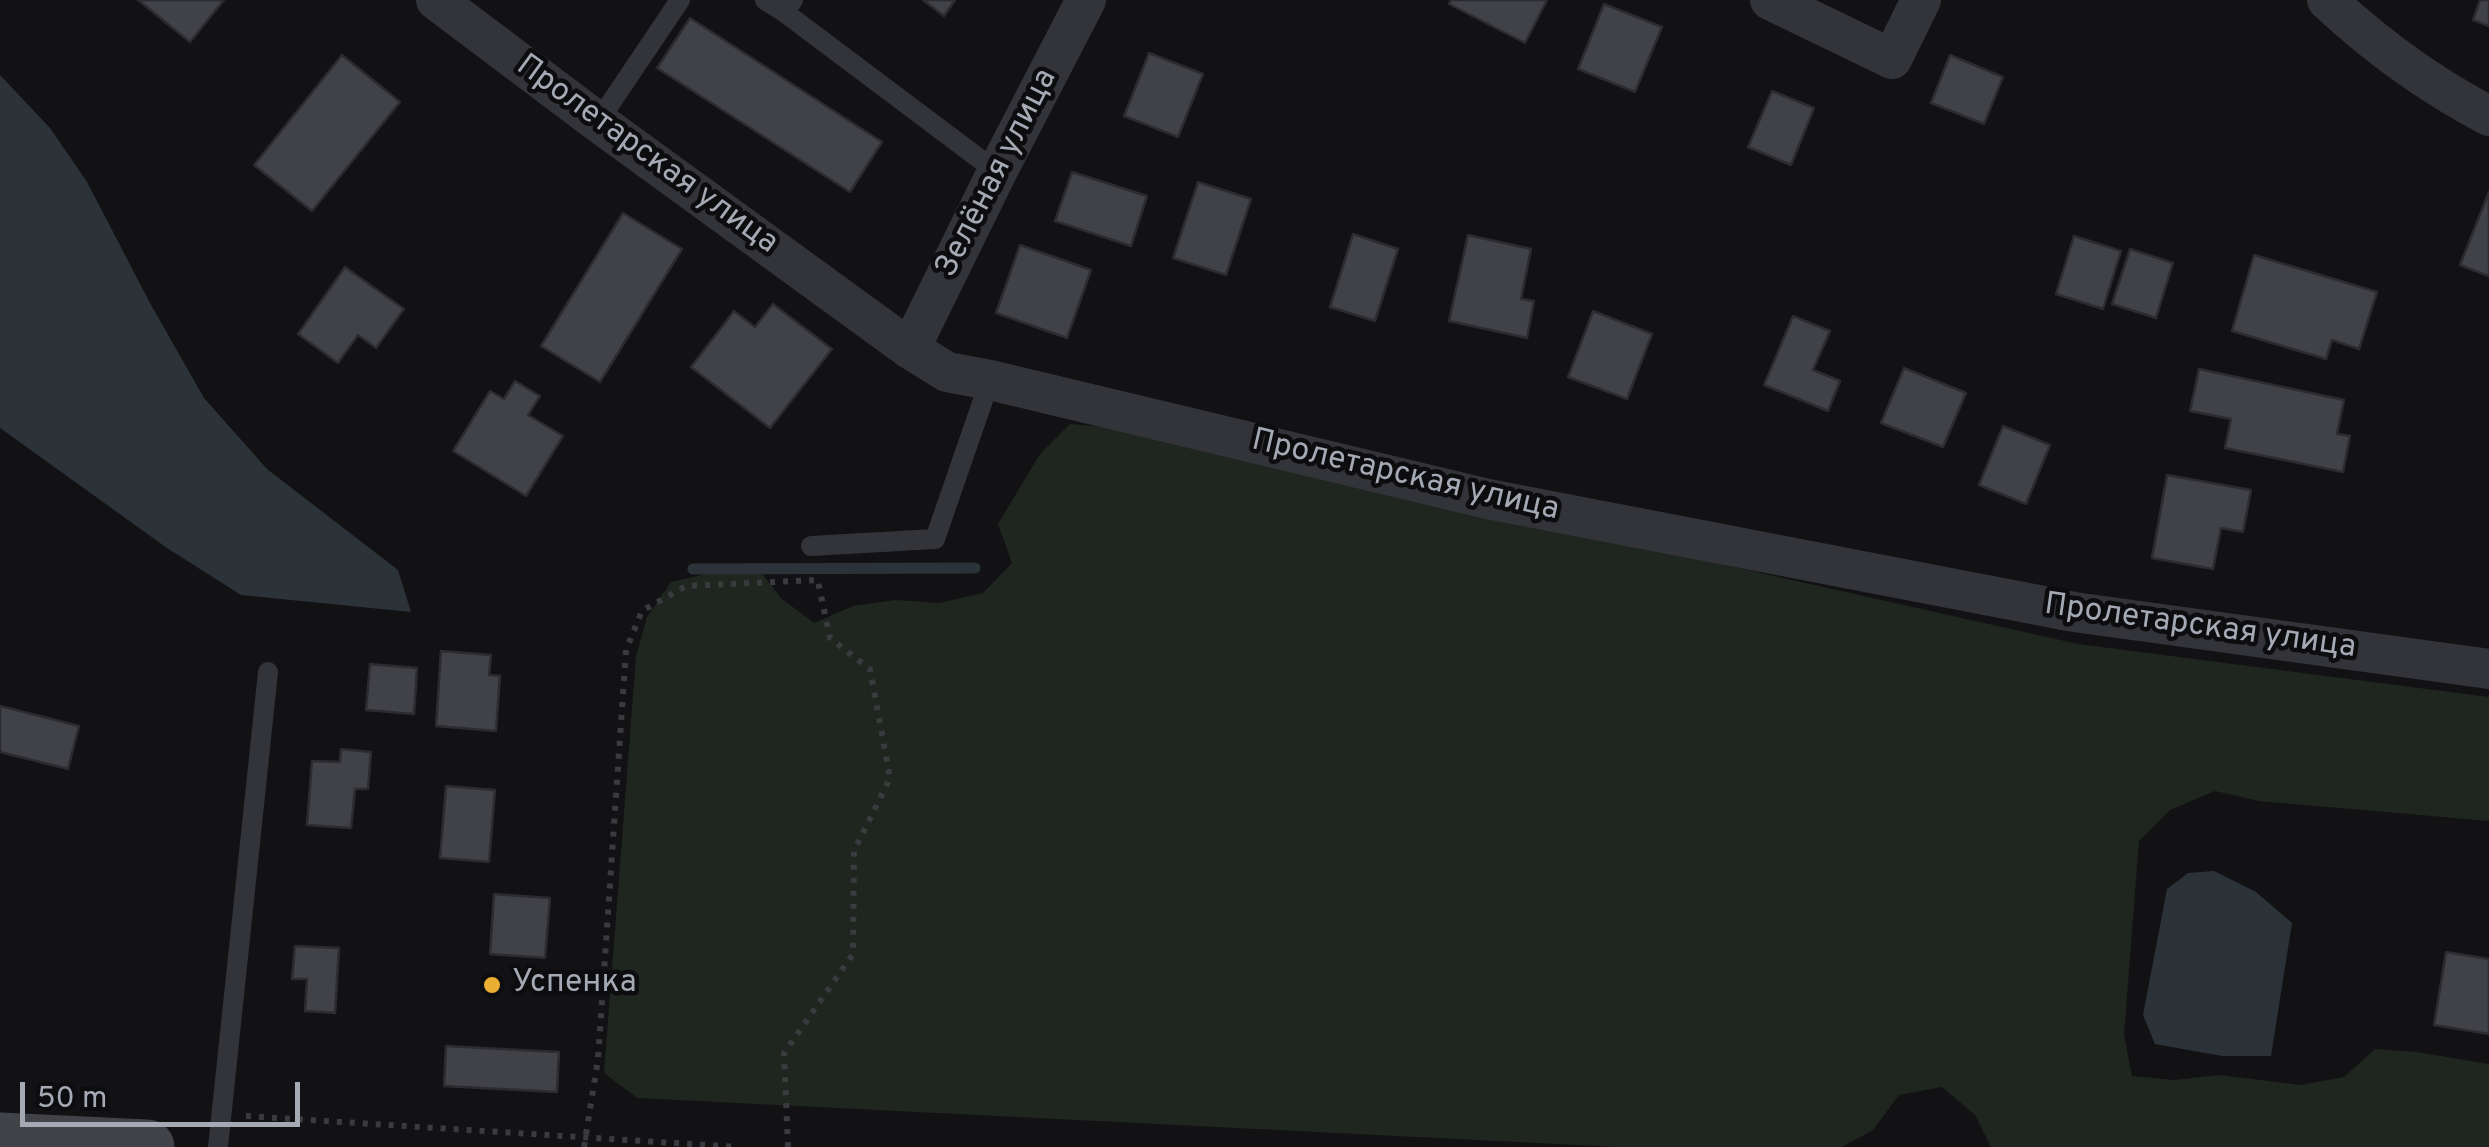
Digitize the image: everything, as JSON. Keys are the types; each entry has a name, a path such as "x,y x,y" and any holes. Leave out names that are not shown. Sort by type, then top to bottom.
{"main road":[{"path":"0,1140 146,1147"}],"street":[{"name":"Пролетарская улица","path":"436,0 910,350 947,372 1488,499 1605,522 2074,612 2489,669"},
{"name":"Зелёная улица","path":"910,350 1086,0"},
{"path":"1770,0 1892,59 1921,0"},
{"path":"2326,0 2378,44 2457,99 2489,116"}],"lane":[{"path":"598,122 680,0"},
{"path":"765,0 788,6 998,172"},
{"path":"811,546 936,540 990,380"},
{"path":"218,1147 268,672"}],"path":[{"path":"585,1143 598,1060 626,650 642,610 686,586 818,577 830,638 870,668 890,778 854,851 854,954 784,1053 788,1147"},
{"path":"221,1115 585,1143 738,1147"}],"shaded area":[{"path":"0,75 50,128 87,182 204,398 267,469 398,570 411,612 241,595 167,548 0,428"},
{"path":"1070,424 1113,428 2078,644 2489,697 2489,821 2259,801 2215,791 2170,810 2139,841 2124,1035 2132,1076 2174,1080 2219,1075 2301,1085 2344,1077 2375,1049 2489,1064 2489,1147 1991,1147 1975,1115 1942,1087 1899,1095 1873,1130 1842,1147 1616,1147 637,1098 604,1073 636,657 647,617 671,582 754,563 781,598 814,623 853,606 895,600 939,603 983,593 1012,563 998,524 1040,454"},
{"path":"2214,871 2256,892 2292,923 2271,1056 2222,1056 2155,1044 2143,1015 2167,889 2188,873"}],"building":[{"path":"138,0 224,0 190,42"},
{"path":"923,0 955,0 944,16"},
{"path":"1451,0 1547,0 1525,43 1449,4"},
{"path":"2480,0 2489,0 2489,26 2473,20"},
{"path":"1604,4 1662,27 1635,92 1578,69"},
{"path":"690,18 882,142 850,192 657,68"},
{"path":"1149,53 1203,74 1178,137 1124,116"},
{"path":"342,55 400,102 312,211 254,165"},
{"path":"1950,55 2003,77 1984,124 1931,103"},
{"path":"1772,91 1814,108 1791,165 1748,147"},
{"path":"1072,172 1147,196 1131,246 1055,221"},
{"path":"1198,182 1251,199 1226,275 1173,258"},
{"path":"2489,192 2489,276 2460,265"},
{"path":"623,213 682,249 600,382 541,346"},
{"path":"1353,234 1398,249 1375,321 1330,307"},
{"path":"1468,235 1531,249 1521,299 1534,301 1527,338 1449,321"},
{"path":"2074,236 2121,251 2103,309 2056,294"},
{"path":"1020,245 1091,270 1067,338 996,313"},
{"path":"2130,249 2173,263 2156,318 2112,304"},
{"path":"2254,255 2377,292 2359,349 2332,340 2326,359 2232,331"},
{"path":"345,267 404,309 376,348 358,335 338,363 298,334"},
{"path":"773,304 832,349 770,428 691,367 734,311 755,327"},
{"path":"1593,311 1652,334 1627,399 1568,377"},
{"path":"1793,316 1830,331 1813,370 1840,381 1828,411 1764,385"},
{"path":"1904,368 1966,393 1943,447 1881,423"},
{"path":"2199,369 2344,400 2337,434 2350,436 2343,472 2225,448 2231,419 2190,411"},
{"path":"515,381 540,396 528,415 563,436 526,496 453,451 490,391 504,399"},
{"path":"2003,426 2050,445 2026,504 1979,485"},
{"path":"2167,475 2251,490 2243,532 2221,528 2213,569 2152,558"},
{"path":"441,651 491,655 489,675 500,676 496,731 436,726"},
{"path":"370,664 417,668 414,714 366,710"},
{"path":"0,706 79,726 68,769 0,752"},
{"path":"341,749 371,752 368,789 355,789 351,828 307,825 312,761 340,762"},
{"path":"446,786 495,790 489,862 440,858"},
{"path":"494,894 550,898 545,958 490,954"},
{"path":"295,946 339,948 335,1013 305,1011 307,979 292,979"},
{"path":"2446,952 2489,959 2489,1034 2434,1025"},
{"path":"446,1046 559,1052 557,1092 444,1086"}],"waterway":[{"path":"693,569 975,568"}],"place":[{"name":"Успенка","path":"492,985"}]}
